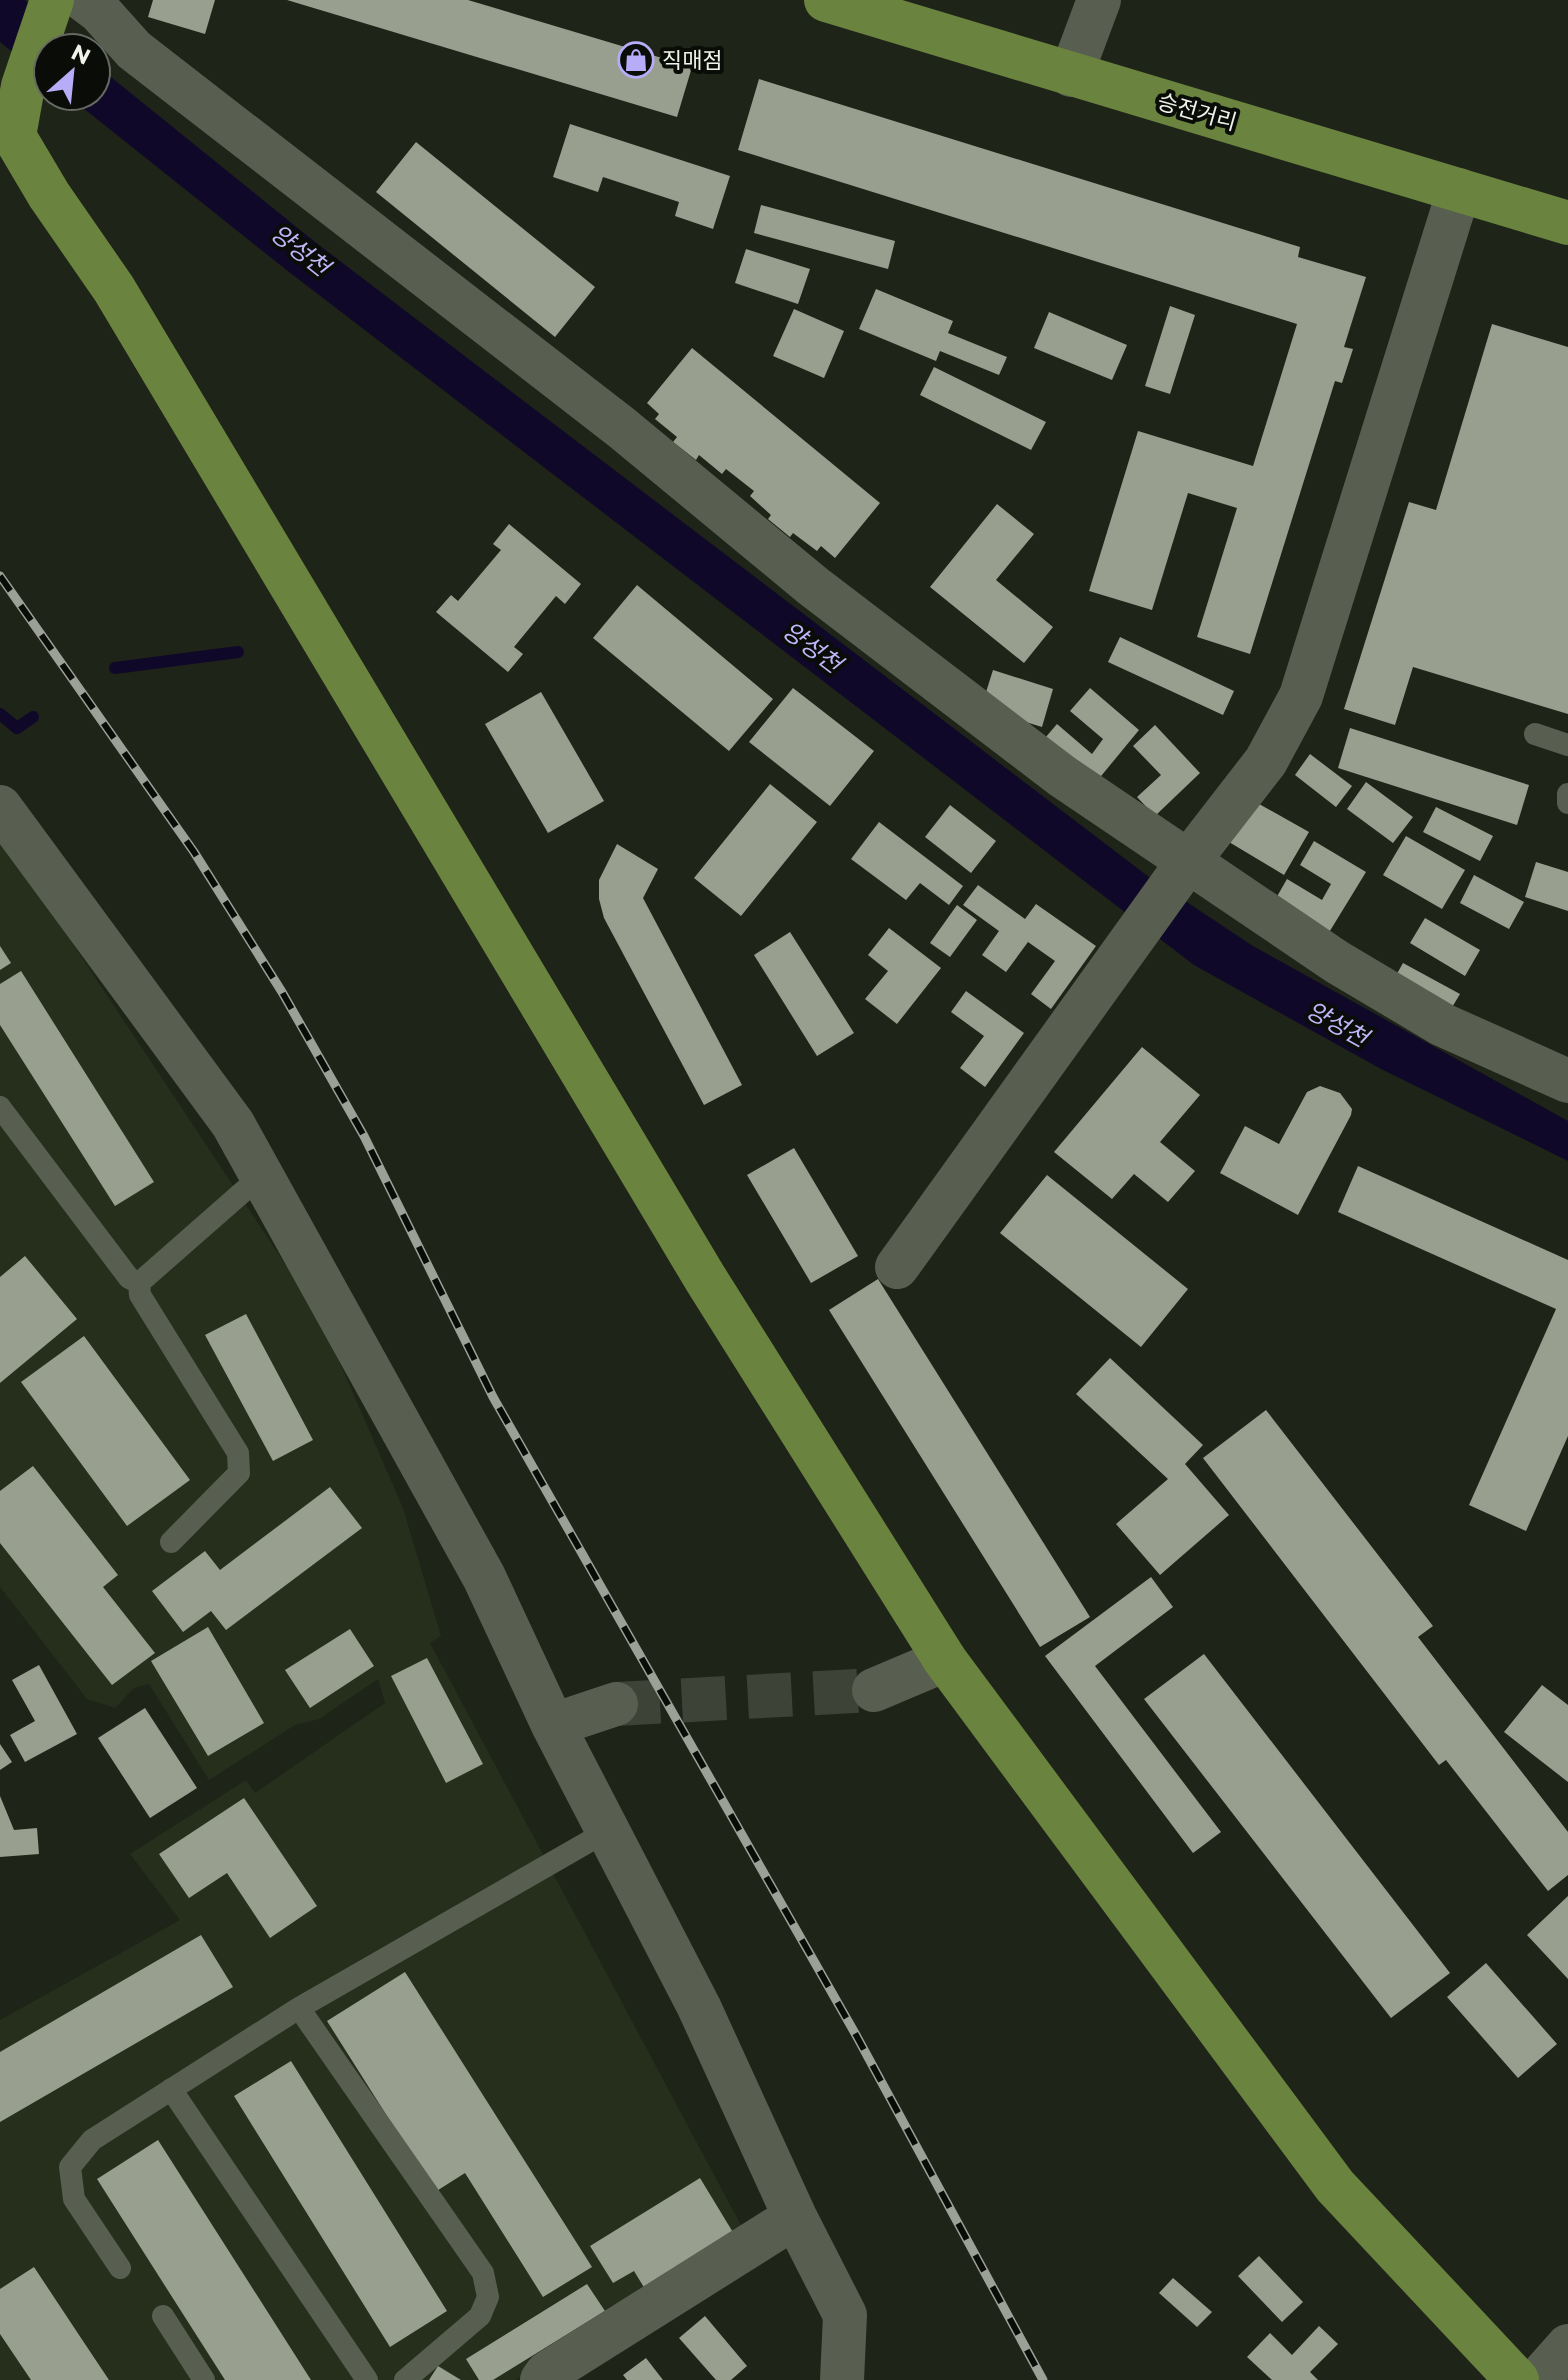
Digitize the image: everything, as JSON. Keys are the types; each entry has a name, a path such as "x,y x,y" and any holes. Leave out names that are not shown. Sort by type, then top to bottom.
{"main road":[{"name":"승전거리","path":"826,0 1568,223"},
{"path":"61,6 23,86 7,136 114,289 705,1278 945,1660 1335,2186 1517,2380"}],"street":[{"path":"1071,75 1099,0"},
{"path":"61,6 100,12 134,50 622,428 813,586 1183,870 1443,1025 1568,1081"},
{"path":"897,1267 1183,870 1266,761 1301,696 1459,190"},
{"path":"0,807 233,1124 484,1577 553,1725 699,2007 795,2217 845,2315 842,2380"},
{"path":"874,1690 945,1660"},
{"path":"553,1725 616,1704"},
{"path":"542,2380 547,2373 795,2217"},
{"path":"1538,2380 1568,2346"}],"lane":[{"path":"1535,734 1568,745"},
{"path":"1568,794 1568,803"},
{"path":"0,1107 129,1278 139,1283"},
{"path":"139,1283 262,1175"},
{"path":"139,1283 140,1295 238,1453 239,1473 171,1542"},
{"path":"120,2268 74,2199 70,2167 92,2140 299,2008 609,1830"},
{"path":"299,2008 483,2273 488,2297 480,2316 405,2380"},
{"path":"171,2089 367,2380"},
{"path":"163,2316 204,2380"}],"shaded area":[{"path":"0,834 319,1315 403,1508 441,1636 430,1643 744,2231 516,2380 0,2380 0,2020 180,1920 130,1854 246,1780 255,1793 385,1703 378,1679 319,1719 295,1725 209,1780 149,1684 134,1688 115,1708 87,1699 0,1587"}],"water":[{"path":"0,0 25,0 60,32 32,32 32,67 0,42"},
{"name":"양성천","path":"112,78 315,242 1149,877 1253,946 1568,1121 1568,1161 1381,1069 1194,965 289,272 88,112 112,112"}],"building":[{"path":"153,0 215,0 205,34 148,17"},
{"path":"287,0 468,0 692,67 677,117"},
{"path":"759,79 1300,247 1298,257 1366,277 1344,347 1353,349 1342,383 1335,381 1250,654 1197,637 1237,508 1188,493 1152,610 1089,591 1138,431 1253,466 1297,324 738,150"},
{"path":"570,124 730,176 713,229 675,216 679,202 603,177 598,192 553,177"},
{"path":"416,142 595,287 555,337 376,192"},
{"path":"761,205 895,241 888,269 754,233"},
{"path":"746,249 810,269 798,304 735,283"},
{"path":"876,289 953,321 948,333 1007,357 999,375 940,351 936,361 859,329"},
{"path":"1170,306 1195,315 1170,394 1145,386"},
{"path":"794,309 844,331 824,378 773,356"},
{"path":"1049,312 1127,345 1112,380 1034,348"},
{"path":"1492,324 1568,347 1568,714 1413,667 1395,725 1344,709 1409,502 1436,510"},
{"path":"692,348 880,503 835,558 821,546 817,551 793,533 790,537 768,519 771,515 750,496 754,491 726,469 722,474 699,455 696,460 673,442 677,437 655,419 659,414 647,403"},
{"path":"934,367 1046,422 1031,450 920,395"},
{"path":"997,504 1034,534 996,580 1053,627 1024,663 930,587"},
{"path":"509,524 581,584 565,604 556,596 514,647 523,654 508,672 436,612 451,595 458,601 501,550 493,544"},
{"path":"637,585 773,699 729,751 593,638"},
{"path":"1120,637 1234,691 1223,715 1108,662"},
{"path":"993,670 1053,689 1042,727 981,708"},
{"path":"793,688 874,751 830,806 749,742"},
{"path":"1090,688 1139,730 1097,781 1045,738 1057,724 1092,754 1103,739 1070,711"},
{"path":"541,692 604,801 548,833 485,724"},
{"path":"1155,725 1200,773 1155,816 1137,797 1161,775 1133,746"},
{"path":"1350,728 1529,785 1517,825 1338,768"},
{"path":"1310,754 1352,786 1336,807 1295,775"},
{"path":"1366,782 1413,817 1393,843 1347,809"},
{"path":"770,784 817,822 741,916 694,878"},
{"path":"1252,800 1309,832 1284,875 1229,842"},
{"path":"950,805 996,841 971,873 925,837"},
{"path":"1436,807 1493,836 1480,861 1423,832"},
{"path":"879,822 963,886 949,905 920,883 906,900 851,859"},
{"path":"1406,836 1465,870 1442,909 1383,875"},
{"path":"1314,841 1366,872 1325,939 1271,907 1287,879 1322,900 1331,884 1300,865"},
{"path":"617,844 658,869 643,898 742,1085 704,1105 604,918 599,899 599,880"},
{"path":"1536,862 1568,872 1568,911 1525,897"},
{"path":"1474,875 1524,902 1509,929 1460,903"},
{"path":"978,885 1025,919 1036,904 1096,946 1051,1009 1031,994 1055,961 1028,942 1006,972 982,955 999,931 963,905"},
{"path":"957,905 977,920 950,957 930,943"},
{"path":"1425,918 1480,950 1465,976 1410,943"},
{"path":"889,928 941,968 897,1024 865,999 888,971 868,955"},
{"path":"790,932 854,1033 817,1056 754,955"},
{"path":"0,946 11,963 0,970"},
{"path":"1403,963 1460,994 1445,1019 1389,988"},
{"path":"21,971 154,1182 115,1206 0,1025 0,984"},
{"path":"966,991 1024,1033 985,1087 960,1068 984,1036 951,1012"},
{"path":"1142,1047 1200,1095 1160,1142 1195,1171 1168,1202 1134,1174 1112,1199 1054,1152"},
{"path":"1320,1086 1340,1093 1352,1109 1351,1115 1298,1215 1220,1173 1245,1126 1279,1144 1307,1092"},
{"path":"794,1148 858,1256 811,1283 747,1175"},
{"path":"1358,1166 1568,1260 1568,1436 1526,1531 1469,1505 1556,1309 1338,1212"},
{"path":"1047,1175 1188,1289 1141,1347 1000,1233"},
{"path":"25,1256 77,1319 0,1383 0,1277"},
{"path":"878,1279 1090,1617 1040,1647 829,1310"},
{"path":"246,1314 313,1440 273,1461 205,1335"},
{"path":"84,1336 190,1480 127,1526 21,1382"},
{"path":"1110,1358 1203,1445 1185,1464 1229,1515 1160,1575 1116,1524 1168,1479 1076,1394"},
{"path":"1266,1410 1433,1626 1418,1637 1568,1832 1568,1875 1548,1891 1446,1760 1439,1765 1203,1458"},
{"path":"33,1466 118,1575 103,1587 155,1653 112,1685 0,1543 0,1491"},
{"path":"330,1487 362,1528 226,1630 211,1611 183,1632 152,1591 205,1551 220,1570"},
{"path":"1151,1577 1173,1607 1095,1666 1221,1832 1193,1853 1045,1656"},
{"path":"208,1627 264,1723 208,1756 151,1661"},
{"path":"350,1629 374,1666 310,1708 285,1670"},
{"path":"1204,1654 1450,1973 1391,2018 1144,1699"},
{"path":"427,1658 483,1764 446,1783 391,1676"},
{"path":"39,1665 77,1734 25,1762 10,1735 35,1721 12,1680"},
{"path":"1542,1685 1568,1705 1568,1782 1504,1732"},
{"path":"145,1708 197,1788 150,1818 98,1738"},
{"path":"0,1744 12,1762 0,1770"},
{"path":"0,1796 14,1830 37,1828 39,1854 0,1857"},
{"path":"244,1798 317,1906 270,1938 227,1873 189,1898 159,1854"},
{"path":"1568,1896 1568,1979 1527,1935"},
{"path":"201,1935 233,1987 0,2122 0,2052"},
{"path":"1486,1963 1557,2044 1518,2078 1447,1997"},
{"path":"405,1972 592,2267 543,2297 465,2173 435,2192 327,2021"},
{"path":"291,2061 447,2311 390,2347 234,2096"},
{"path":"158,2140 311,2380 225,2380 97,2179"},
{"path":"700,2178 734,2234 645,2289 634,2271 613,2283 590,2246"},
{"path":"1259,2256 1303,2302 1282,2322 1238,2276"},
{"path":"34,2267 109,2380 31,2380 0,2334 0,2289"},
{"path":"1173,2278 1212,2312 1197,2327 1159,2293"},
{"path":"587,2284 605,2311 493,2380 479,2380 466,2359"},
{"path":"705,2316 747,2366 731,2380 716,2380 679,2338"},
{"path":"1319,2326 1338,2344 1310,2372 1318,2380 1272,2380 1247,2357 1270,2333 1292,2355"},
{"path":"646,2358 663,2380 627,2380 623,2375"},
{"path":"438,2366 461,2380 429,2380"}],"waterway":[{"path":"115,668 238,652"},
{"path":"0,714 17,728 33,717"}],"tunnel":[{"path":"616,1704 874,1690"}],"railway":[{"path":"0,576 194,852 282,992 364,1136 493,1397 856,2035 1043,2380"}],"place":[{"name":"직매점","path":"636,60"}]}
